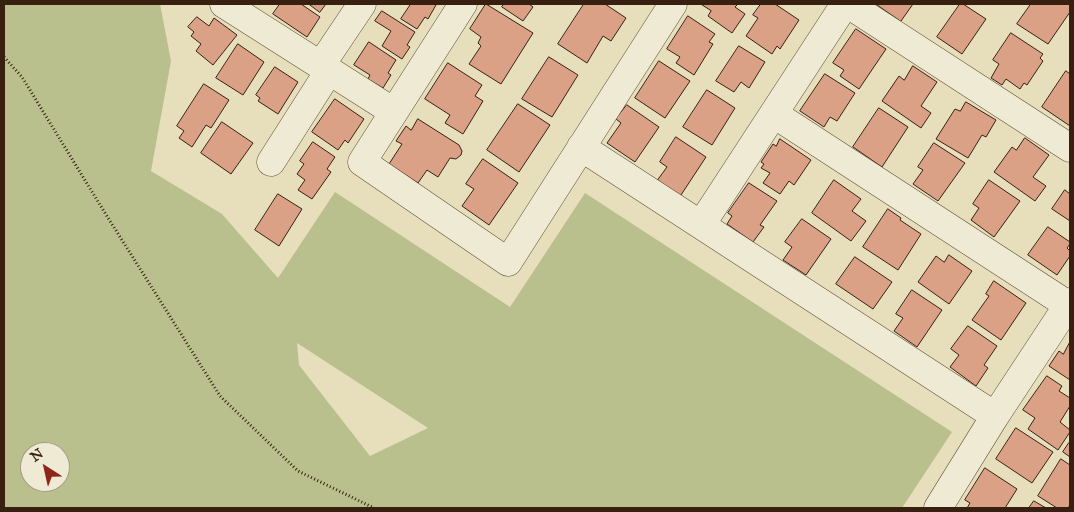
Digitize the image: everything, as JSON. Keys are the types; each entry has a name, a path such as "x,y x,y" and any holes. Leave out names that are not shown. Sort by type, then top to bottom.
{"street":[{"path":"224,4 394,112"},
{"path":"271,162 362,4"},
{"path":"464,4 362,162 508,262 673,4"},
{"path":"701,225 846,4 1070,148"},
{"path":"774,114 1069,304 995,416 940,507"},
{"path":"581,147 995,416"}],"path":[{"path":"4,56 22,77 220,396 298,471 374,508"}],"green space":[{"path":"4,4 160,4 171,61 151,171 222,214 278,278 335,192 510,307 585,193 952,432 902,508 4,508","holes":["297,343 428,428 370,456 299,365"]}],"building":[{"path":"280,4 301,4 320,17 307,37 273,14"},
{"path":"309,4 326,4 320,12"},
{"path":"411,4 436,5 428,19 425,17 417,29 401,19"},
{"path":"486,4 533,33 501,84 469,64 481,46 478,43 481,37 470,29"},
{"path":"504,4 529,4 533,7 523,21 502,7"},
{"path":"584,4 605,4 626,18 611,41 603,36 587,63 558,44"},
{"path":"701,4 738,4 735,7 745,14 732,33 708,16 711,11"},
{"path":"761,4 775,4 799,20 780,49 777,46 772,54 746,36 758,18 753,15"},
{"path":"876,4 913,4 901,21"},
{"path":"960,4 986,19 962,54 937,37"},
{"path":"1031,4 1070,4 1070,12 1048,44 1017,24"},
{"path":"382,11 415,32 407,45 410,47 402,59 382,46 391,31 375,21"},
{"path":"688,16 715,34 709,42 713,44 694,75 676,63 680,57 667,49"},
{"path":"197,17 209,26 214,18 237,35 213,65 196,51 201,44 191,36 194,32 188,27"},
{"path":"856,29 886,49 859,89 840,76 844,70 833,63"},
{"path":"1011,33 1043,54 1040,58 1043,61 1027,85 1024,83 1020,89 1006,79 1002,85 991,78 999,64 993,60"},
{"path":"369,42 396,60 388,73 391,75 383,88 368,79 370,75 354,65"},
{"path":"238,44 264,62 243,95 216,78"},
{"path":"739,46 765,62 749,88 741,82 734,92 716,81"},
{"path":"549,57 578,75 552,117 522,99"},
{"path":"659,61 690,81 665,118 635,98"},
{"path":"448,63 482,85 475,96 483,101 463,134 445,123 450,115 425,99"},
{"path":"913,66 937,82 921,106 931,113 921,128 882,101 899,76 904,80"},
{"path":"275,67 298,82 278,114 258,101 260,98 256,95"},
{"path":"1066,71 1070,74 1070,126 1042,107"},
{"path":"825,74 855,93 837,121 830,117 824,127 800,111"},
{"path":"204,84 229,100 211,128 206,125 192,147 179,138 184,131 177,126"},
{"path":"707,90 735,108 712,145 683,127"},
{"path":"335,99 364,119 348,143 345,140 338,150 312,132"},
{"path":"966,102 996,120 986,137 982,135 968,158 936,139 955,109 960,111"},
{"path":"518,104 550,125 519,172 487,150"},
{"path":"627,105 659,127 635,162 607,143 621,123 616,119"},
{"path":"879,108 908,127 882,167 853,147"},
{"path":"418,119 459,145 462,151 461,155 456,159 450,158 438,177 427,170 418,183 389,164 402,144 396,141 406,126 411,130"},
{"path":"222,122 253,143 231,174 201,153"},
{"path":"676,137 706,157 679,198 656,182 667,167 660,162"},
{"path":"1025,138 1049,155 1033,177 1046,186 1035,201 994,172 1012,147 1016,150"},
{"path":"780,139 811,160 794,185 789,181 780,194 763,183 770,173 761,168 764,164 761,162 773,144 776,146"},
{"path":"313,142 335,157 327,169 331,172 312,199 298,190 305,180 297,174 304,164 300,161"},
{"path":"934,143 965,163 938,201 913,184 923,170 918,167"},
{"path":"483,159 518,183 489,225 462,206 474,189 466,184"},
{"path":"834,180 861,199 852,211 866,221 851,241 812,213"},
{"path":"989,180 1020,201 994,237 971,220 979,208 973,204"},
{"path":"749,183 777,201 760,225 764,227 753,242 727,224 732,216 728,213"},
{"path":"1065,190 1070,194 1070,221 1052,209"},
{"path":"278,194 302,209 279,246 255,230"},
{"path":"888,209 901,218 900,220 921,234 898,270 863,247"},
{"path":"802,219 831,239 806,275 783,260 792,247 785,242"},
{"path":"1048,227 1070,242 1067,248 1070,251 1070,256 1057,275 1028,255"},
{"path":"949,255 972,271 949,304 918,282 936,256 944,262"},
{"path":"855,257 892,282 873,309 836,284"},
{"path":"994,281 1026,303 1001,340 972,320 989,296 986,294"},
{"path":"912,290 942,310 917,347 894,331 903,318 896,314"},
{"path":"968,326 997,346 984,365 988,368 976,386 950,367 959,355 951,349"},
{"path":"1070,342 1070,380 1049,366 1059,351 1063,354"},
{"path":"1047,376 1062,386 1059,391 1070,398 1070,406 1060,422 1070,432 1058,450 1028,429 1035,418 1023,410"},
{"path":"1016,428 1053,452 1032,483 996,459"},
{"path":"1070,444 1070,457 1063,452"},
{"path":"1061,459 1070,465 1070,505 1068,508 1057,508 1038,496"},
{"path":"985,468 1017,489 1005,508 967,508 970,503 965,500"},
{"path":"1034,501 1046,508 1029,508"}]}
